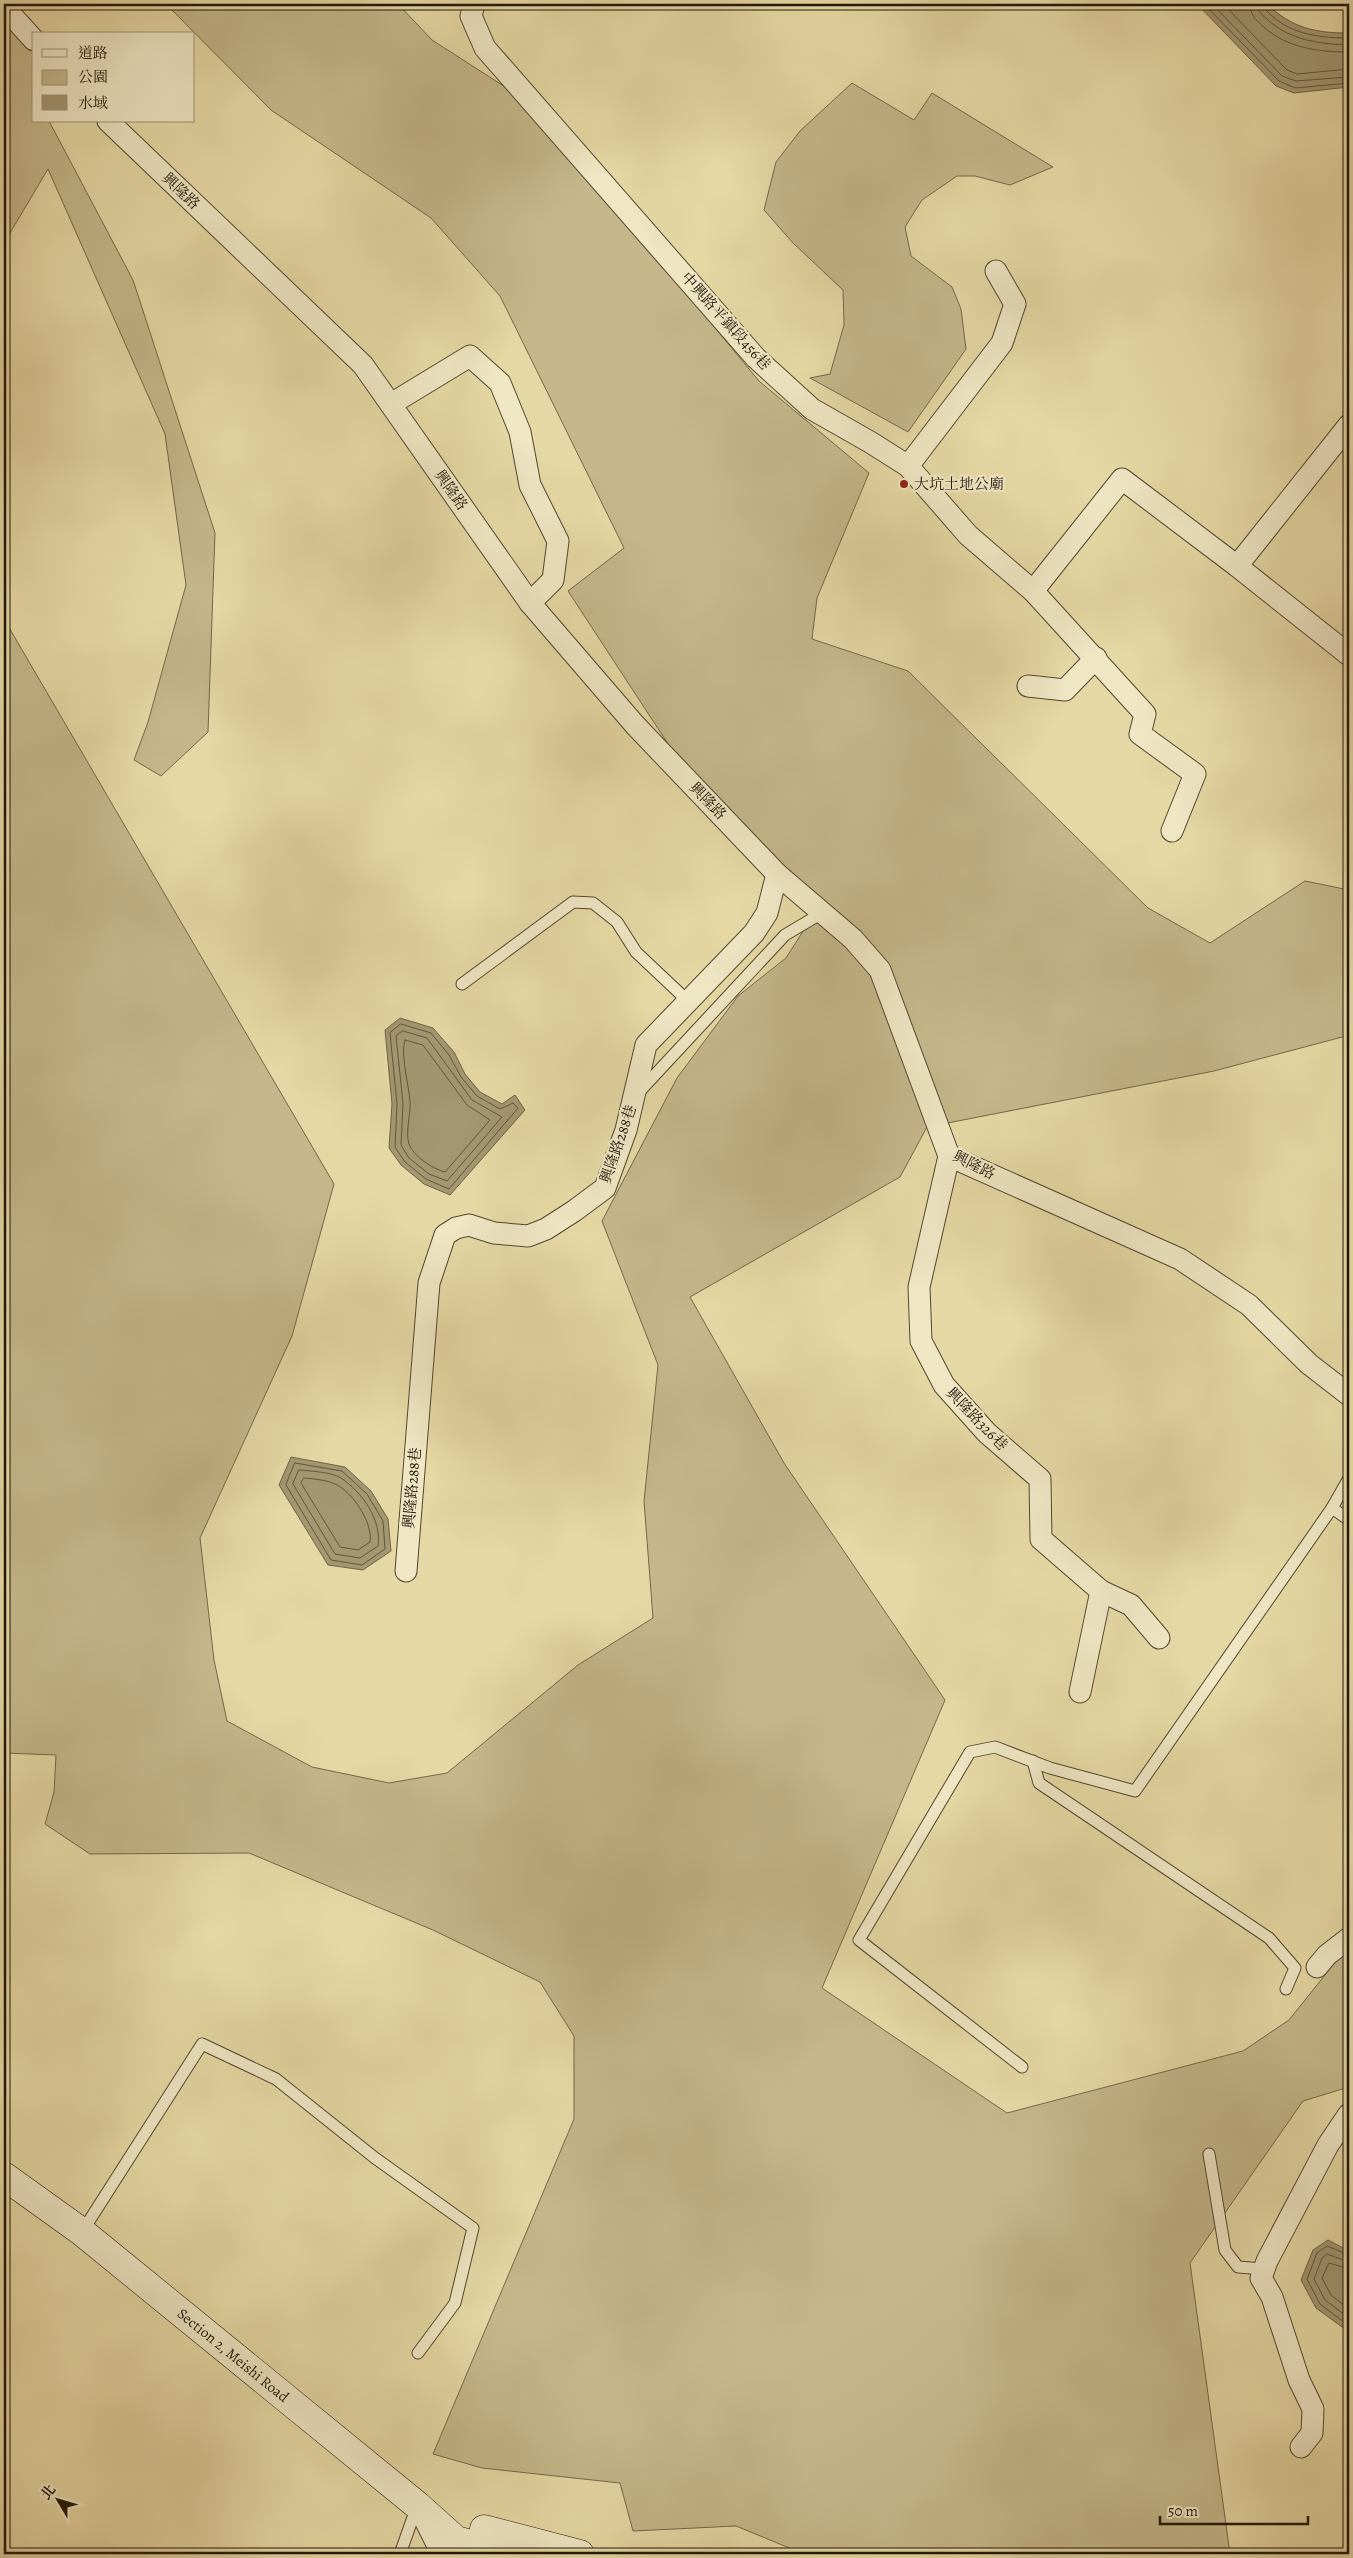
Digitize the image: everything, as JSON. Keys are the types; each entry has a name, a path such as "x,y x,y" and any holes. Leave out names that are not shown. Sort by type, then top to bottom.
{"street":[{"name":"中興路平鎮段456巷","path":"474,4 471,16 485,48 756,358 812,409 908,466 968,535 1033,591 1145,714 1140,734 1195,774 1172,832"},
{"path":"4,7 32,38"},
{"name":"興隆路","path":"109,122 363,365 530,603 635,724 777,874 853,939 880,970 949,1156 1180,1259 1249,1305 1309,1364 1349,1395"},
{"path":"908,466 1002,343 1015,304 996,271"},
{"path":"391,404 470,356 500,383 520,432 530,485 558,541 553,580 530,603"},
{"path":"1237,566 1349,425"},
{"path":"1033,591 1122,479 1237,566 1349,656"},
{"path":"1028,686 1065,690 1096,658"},
{"name":"興隆路288巷","path":"406,1571 429,1283 444,1235 456,1228 468,1225 494,1233 528,1236 546,1229 605,1188 626,1130 646,1045 754,933 767,913 777,874"},
{"name":"興隆路326巷","path":"949,1156 919,1287 921,1341 944,1385 987,1433 1040,1479 1041,1539 1101,1591 1131,1605 1159,1638"},
{"path":"1080,1692 1101,1591"},
{"path":"1317,1967 1327,1955 1349,1938"},
{"path":"1301,2447 1312,2433 1313,2410 1299,2380 1272,2297 1261,2278 1328,2145 1349,2114"},
{"name":"Section 2, Meishi Road","path":"4,2176 82,2232 417,2505 442,2554"},
{"path":"417,2505 456,2540 506,2554"},
{"path":"417,2505 456,2521 580,2554"}],"lane":[{"path":"462,984 573,902 593,903 617,922 636,952 689,1002"},
{"path":"633,1098 785,935 822,913"},
{"path":"1022,2067 859,1940 970,1752 995,1747 1050,1768 1135,1790 1332,1508 1349,1478"},
{"path":"1332,1508 1349,1520"},
{"path":"1033,1762 1038,1783 1269,1938 1295,1968 1286,1990"},
{"path":"82,2232 202,2044 276,2079 375,2158 474,2228 455,2304 418,2353"},
{"path":"1209,2154 1225,2250 1238,2268 1264,2269"},
{"path":"400,2554 417,2505"}],"green space":[{"path":"166,4 398,4 432,40 527,101 759,381 869,473 817,598 812,639 908,671 1148,908 1210,943 1305,881 1349,890 1349,1057 1346,1036 1214,1071 927,1127 900,1177 690,1297 784,1463 945,1700 822,1988 1007,2113 1243,2051 1289,2020 1349,1945 1349,2087 1303,2101 1190,2263 1230,2554 804,2554 736,2526 633,2531 620,2483 482,2468 433,2454 574,2119 574,2036 540,1982 433,1930 249,1853 90,1854 45,1824 54,1792 56,1755 4,1753 4,619 334,1184 292,1336 200,1538 214,1660 227,1721 312,1767 389,1783 447,1773 578,1665 653,1618 644,1501 658,1365 602,1221 677,1078 738,996 786,958 821,903 780,864 674,753 568,591 624,548 500,296 431,218 271,110"},
{"path":"4,6 29,37 32,50 32,122 50,122 133,280 215,533 208,732 161,776 134,760 148,722 186,585 165,434 48,169 4,243"},
{"path":"852,83 914,120 932,93 1053,167 1010,185 975,176 957,176 922,200 905,227 911,256 952,287 961,309 966,349 908,432 810,378 830,374 844,325 843,290 793,243 764,210 776,162 800,131"}],"water":[{"path":"1197,4 1267,4 1295,24 1325,32 1349,33 1349,87 1294,93 1276,86"},
{"path":"400,1018 433,1028 454,1052 465,1074 480,1092 502,1104 515,1095 525,1110 450,1195 424,1184 401,1165 389,1148 392,1104 385,1030"},
{"path":"291,1457 345,1467 371,1491 388,1519 391,1551 363,1570 328,1565 279,1485"},
{"path":"1328,2240 1349,2251 1349,2332 1316,2308 1301,2280 1313,2250"}],"place":[{"name":"大坑土地公廟","path":"904,484"}]}
